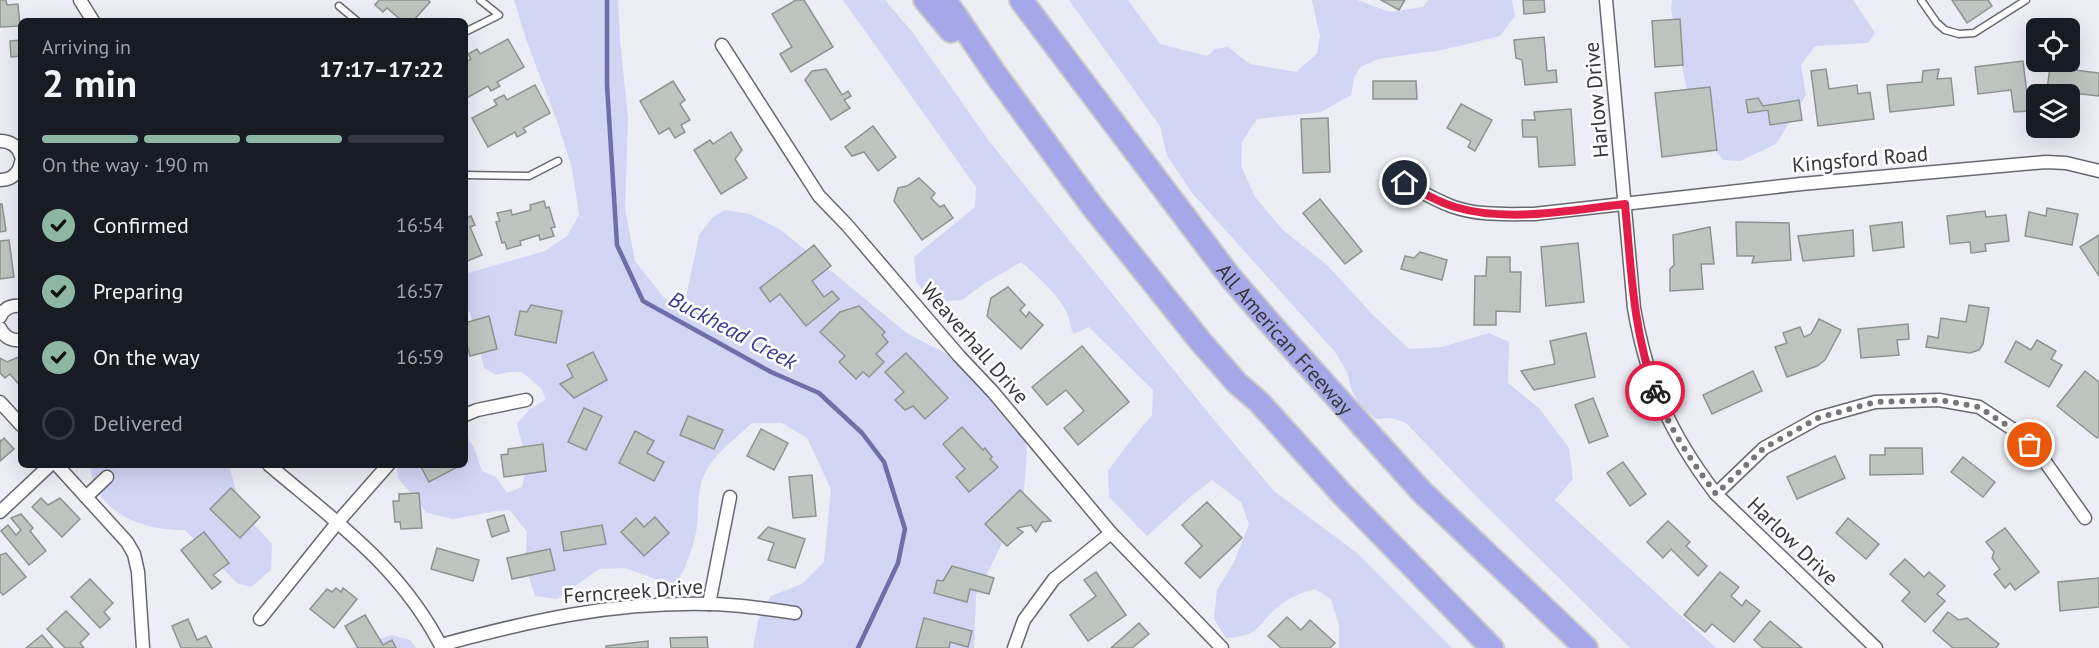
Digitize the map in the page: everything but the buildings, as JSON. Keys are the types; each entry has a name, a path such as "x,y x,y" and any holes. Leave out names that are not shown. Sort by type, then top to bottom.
{"highway":[{"path":"925,0 956,36 996,75"},
{"path":"945,0 996,75 1092,206 1201,342 1342,494 1492,648"},
{"name":"All American Freeway","path":"1021,0 1231,278 1276,330 1422,492 1586,648"},
{"path":"1036,0 1051,42"}],"street":[{"name":"Harlow Drive","path":"1606,0 1634,308 1650,378 1675,434 1716,494 1876,648"},
{"path":"83,1 92,18"},
{"name":"Weaverhall Drive","path":"722,45 819,196 993,392 1111,532 1222,648"},
{"path":"0,141 10,142 18,150"},
{"name":"Kingsford Road","path":"1405,183 1453,207 1493,214 1534,214 1801,184 2046,162 2066,162 2099,171"},
{"path":"0,180 11,178 18,169"},
{"path":"0,317 6,309 18,306"},
{"path":"0,328 6,337 18,340"},
{"path":"468,414 526,400"},
{"path":"1716,494 1764,448 1818,418 1875,402 1940,400 1979,407 2020,434 2041,456 2085,518"},
{"path":"0,402 18,422"},
{"path":"0,512 47,468"},
{"path":"60,468 127,542 134,554 138,572 142,648"},
{"path":"273,468 363,544 399,581 441,647"},
{"path":"260,619 337,523 385,468"},
{"path":"86,497 107,477"},
{"path":"709,604 730,497"},
{"path":"1014,648 1024,620 1054,579 1111,532"},
{"name":"Ferncreek Drive","path":"441,647 555,616 606,608 709,604 795,613"}],"lane":[{"path":"468,30 499,15 480,0"},
{"path":"1922,0 1937,23 1945,30 1959,34 1974,33 2025,0"},
{"path":"339,6 353,18"},
{"path":"468,175 529,176 558,161"}],"shaded area":[{"path":"514,0 618,0 628,118 625,208 635,261 664,298 684,307 699,235 713,217 725,210 750,214 781,230 908,334 982,372 1024,431 1027,452 1023,502 976,595 974,648 753,648 758,621 771,596 802,584 824,562 831,489 807,438 782,423 752,423 711,462 703,477 699,492 693,546 676,584 625,568 599,569 557,599 535,596 525,565 527,532 510,510 453,519 427,513 398,478 397,468 468,468 468,438 482,471 496,477 507,493 522,487 527,464 517,424 529,410 546,399 541,388 522,372 496,375 484,368 470,312 468,312 468,273 545,251 567,236 579,215 572,168"},
{"path":"843,0 885,0 913,33 989,141 1274,491 1357,553 1452,648 1339,648 1339,625 1331,599 1315,589 1284,602 1252,632 1226,638 1214,619 1217,590 1234,562 1249,525 1241,502 1212,480 1147,536 1109,497 1108,471 1152,415 1153,390 1089,327 1074,334 1061,302 1021,262 985,283 962,300 931,302 916,281 914,257 975,207 976,187"},
{"path":"1069,0 1128,0 1160,44 1207,56 1215,49 1228,47 1250,64 1296,72 1317,54 1320,36 1312,0 1357,0 1390,12 1423,7 1428,0 1512,0 1515,16 1500,36 1442,50 1378,59 1360,67 1354,78 1351,95 1321,112 1257,119 1242,142 1241,166 1255,197 1282,229 1327,265 1371,313 1409,349 1442,347 1489,333 1509,342 1508,383 1539,408 1569,448 1573,479 1555,500 1716,648 1630,648 1479,499 1406,423 1392,418 1376,419 1362,407 1352,391 1347,372 1335,352 1193,194 1167,156 1160,126"},
{"path":"1672,0 1853,0 1875,33 1868,43 1815,46 1801,65 1806,95 1776,144 1740,161 1723,160 1696,127 1671,10"},
{"path":"91,468 230,468 241,510 272,544 271,570 251,587 237,583 185,530 153,527 123,516 101,496"},
{"path":"392,635 410,640 416,648 352,648"}],"waterway":[{"name":"Buckhead Creek","path":"607,0 607,85 617,245 643,301 771,372 819,393 862,433 884,462 905,529 898,563 858,648"}],"way so far":[{"path":"1655,391 1675,434 1716,494 1764,448 1818,418 1875,402 1940,400 1979,407 2020,434 2030,445"}],"route":[{"path":"1405,183 1453,207 1493,214 1534,214 1625,204 1634,308 1655,391"}]}
